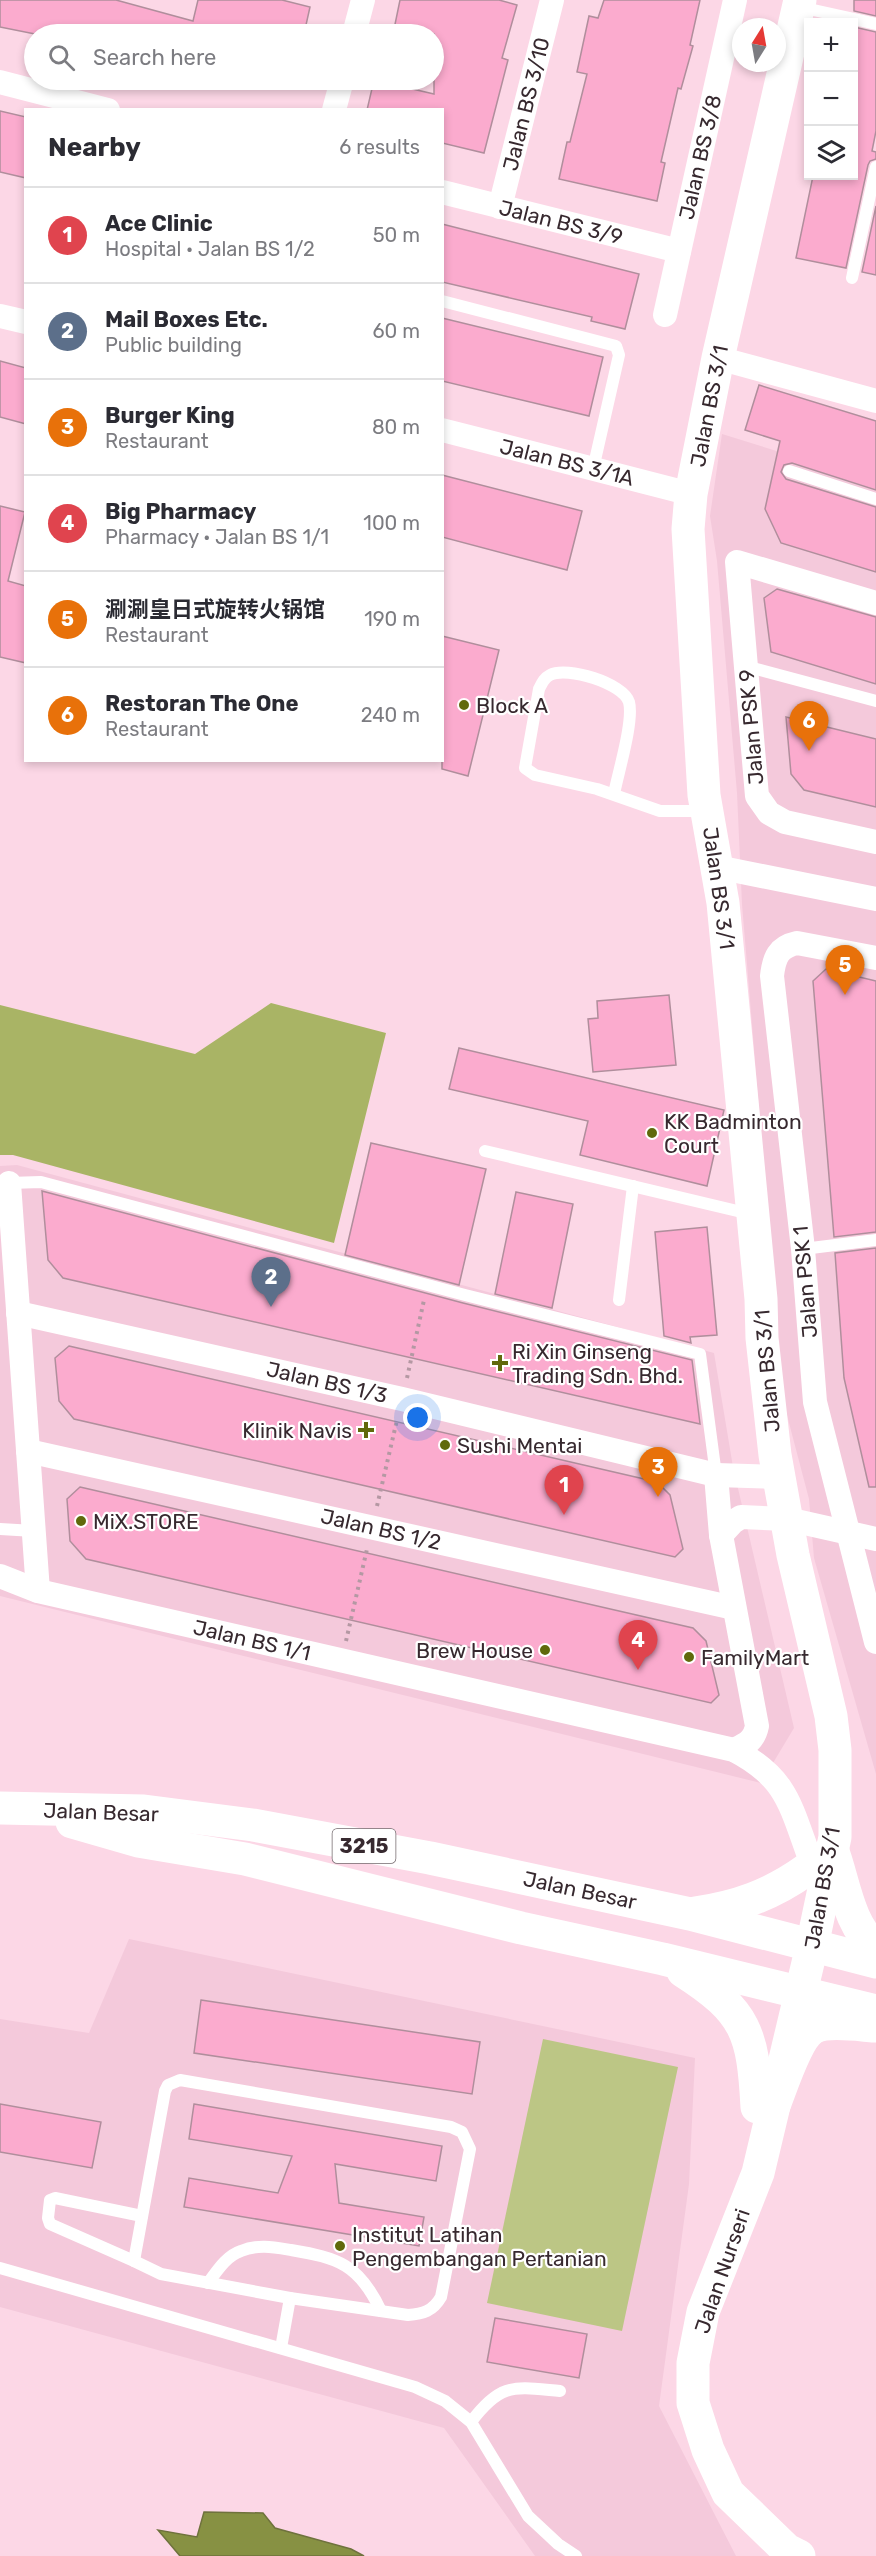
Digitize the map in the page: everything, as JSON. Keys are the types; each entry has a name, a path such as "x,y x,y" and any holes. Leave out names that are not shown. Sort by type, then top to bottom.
{"street":[{"path":"357,24 363,0"},
{"name":"Jalan BS 3/10","path":"500,207 552,0"},
{"name":"Jalan BS 3/8","path":"665,315 735,0"},
{"name":"Jalan BS 3/1","path":"789,1991 801,1943 815,1858 835,1837 835,1750 831,1716 779,1478 763,1347 723,903 704,795 688,530 691,494 718,358 800,3"},
{"path":"0,82 24,88"},
{"path":"31,90 100,108"},
{"path":"335,108 339,90"},
{"name":"Jalan BS 3/9","path":"444,193 679,251"},
{"path":"0,316 24,322"},
{"path":"718,358 876,401"},
{"name":"Jalan BS 3/1A","path":"444,431 691,494"},
{"name":"Jalan PSK 9","path":"876,603 737,562 757,796 769,813 785,822 876,842"},
{"path":"717,867 876,899"},
{"name":"Jalan PSK 1","path":"876,958 812,944 788,945 775,957 772,976 803,1249 815,1402 876,1642"},
{"path":"9,1183 6,1236 18,1313 38,1592"},
{"name":"Jalan BS 1/3","path":"18,1313 402,1399 716,1475 779,1478"},
{"name":"Jalan BS 1/2","path":"28,1450 734,1608"},
{"path":"716,1475 721,1535 757,1726 755,1736 750,1743 734,1750"},
{"path":"721,1535 733,1521 741,1517 787,1520 876,1539"},
{"name":"Jalan BS 1/1","path":"0,1576 38,1592 734,1750 767,1771 781,1786 815,1858"},
{"name":"3215","path":"0,1808 33,1810"},
{"name":"Jalan Besar","path":"33,1810 144,1811 253,1826 430,1858 690,1914 876,1962"},
{"name":"Jalan Besar","path":"33,1810 138,1841 245,1859 521,1928 663,1959 876,2011"},
{"path":"690,1914 722,1909 768,1894 815,1858 868,1941 876,1947"},
{"path":"663,1959 714,1991 744,2024 765,2108"},
{"name":"Jalan Nurseri","path":"787,2554 729,2493 708,2450 693,2403 693,2363 703,2312 758,2173 765,2108 789,1991"},
{"path":"765,2108 804,2036 814,2027 827,2024 876,2026"}],"lane":[{"path":"800,3 876,24"},
{"path":"852,278 876,167"},
{"path":"444,302 616,346 619,355 593,469"},
{"path":"789,471 876,499"},
{"path":"745,666 876,701"},
{"path":"614,794 628,724 630,709 628,698 621,690 609,683 567,672 552,673 539,689 525,768 535,775 614,794 660,811 708,811"},
{"path":"485,1151 752,1215"},
{"path":"9,1183 41,1182 428,1285 700,1354 716,1475"},
{"path":"619,1300 633,1186"},
{"path":"803,1249 876,1240"},
{"path":"0,1529 34,1531"},
{"path":"134,2261 165,2091 173,2081 451,2127 462,2132 470,2149 441,2297 435,2307 420,2314 290,2298 161,2274 50,2224 48,2210 50,2200 55,2198 142,2216"},
{"path":"208,2283 222,2264 239,2251 269,2246 330,2257 343,2264 367,2286 381,2311"},
{"path":"0,2268 415,2387 445,2401 471,2422 528,2516 558,2544 576,2556"},
{"path":"281,2348 290,2298"},
{"path":"471,2422 494,2396 510,2388 560,2391"}],"path":[{"path":"383,1482 428,1285"},
{"path":"350,1623 367,1549"}],"shaded area":[{"path":"722,434 876,482 876,1774 814,1558 809,1499 783,1400 742,904 737,793 717,561 710,516"},
{"path":"271,1003 386,1033 334,1243 13,1155 0,1155 0,1005 195,1054"},
{"path":"17,1165 714,1353 733,1467 794,1728 761,1783 0,1596 0,1166"},
{"name":"Institut Latihan Pengembangan Pertanian","path":"129,1939 695,2058 689,2184 659,2406 736,2556 535,2556 444,2428 0,2307 0,2019 89,2033"},
{"path":"543,2039 678,2067 622,2331 487,2303"},
{"path":"204,2512 263,2513 275,2528 351,2549 364,2556 180,2556 158,2530 197,2537"}],"building":[{"path":"0,0 116,0 193,21 198,0 282,0 310,7 306,24 24,24 24,32 0,27"},
{"path":"400,0 499,0 517,5 502,58 508,60 484,153 444,143 444,108 367,108 372,90 417,90 434,94 434,90 444,90 444,24 395,24"},
{"path":"604,0 700,0 690,45 693,46 681,89 678,88 661,162 665,163 657,201 559,179 567,142 570,142 587,74 577,72 589,16 598,18"},
{"path":"854,0 876,0 876,16 854,11"},
{"path":"858,28 876,32 876,131 872,151 876,152 876,159 870,161 868,165 846,268 796,258 812,180 858,180"},
{"path":"0,111 24,117 24,178 0,172"},
{"path":"876,206 876,275 862,272"},
{"path":"444,225 639,274 625,329 591,321 592,317 444,282"},
{"path":"444,318 603,357 589,416 444,381"},
{"path":"0,361 24,367 24,423 0,417"},
{"path":"759,385 876,421 876,490 792,463 784,465 781,472 786,479 876,507 876,572 781,543 765,509 780,441 745,430"},
{"path":"444,476 582,511 567,570 444,538"},
{"path":"0,506 24,512 8,581 24,585 24,663 0,657"},
{"path":"777,589 876,617 876,684 771,652 764,598"},
{"name":"Block A","path":"444,636 499,650 468,776 442,769 442,762 444,762"},
{"path":"786,717 876,739 876,807 804,790 791,774"},
{"path":"826,969 876,981 876,1232 834,1237 813,981"},
{"path":"669,995 676,1065 593,1072 588,1019 598,1018 597,1001"},
{"name":"KK Badminton Court","path":"459,1048 724,1110 707,1186 580,1155 588,1121 449,1089"},
{"path":"371,1143 486,1169 459,1285 345,1255"},
{"path":"42,1191 463,1303 692,1360 700,1424 63,1278 48,1260"},
{"path":"516,1192 573,1204 552,1308 495,1294"},
{"path":"707,1227 717,1335 690,1337 691,1343 664,1336 655,1232"},
{"path":"876,1248 876,1487 869,1487 844,1378 835,1253"},
{"path":"69,1346 657,1482 670,1495 683,1549 675,1557 74,1419 59,1401 55,1358"},
{"path":"80,1487 693,1628 706,1641 719,1695 711,1703 86,1559 70,1541 67,1499"},
{"path":"201,2000 480,2042 472,2094 194,2053"},
{"path":"0,2104 101,2122 92,2168 0,2152"},
{"path":"194,2104 442,2146 436,2181 335,2164 339,2203 424,2217 419,2246 184,2207 189,2178 278,2193 292,2156 189,2139"},
{"path":"495,2318 587,2334 579,2378 487,2362"}],"place":[{"name":"Block A","path":"464,705"},
{"name":"Restoran The One","path":"809,751"},
{"name":"涮涮皇日式旋转火锅馆","path":"845,995"},
{"name":"KK Badminton Court","path":"652,1133"},
{"name":"Mail Boxes Etc.","path":"271,1307"},
{"name":"Ri Xin Ginseng Trading Sdn. Bhd.","path":"500,1363"},
{"name":"Klinik Navis","path":"366,1430"},
{"name":"Sushi Mentai","path":"445,1445"},
{"name":"Burger King","path":"658,1497"},
{"name":"Ace Clinic","path":"564,1515"},
{"name":"MiX.STORE","path":"81,1521"},
{"name":"Brew House","path":"545,1650"},
{"name":"FamilyMart","path":"689,1657"},
{"name":"Big Pharmacy","path":"638,1670"},
{"name":"Institut Latihan Pengembangan Pertanian","path":"340,2246"}]}
